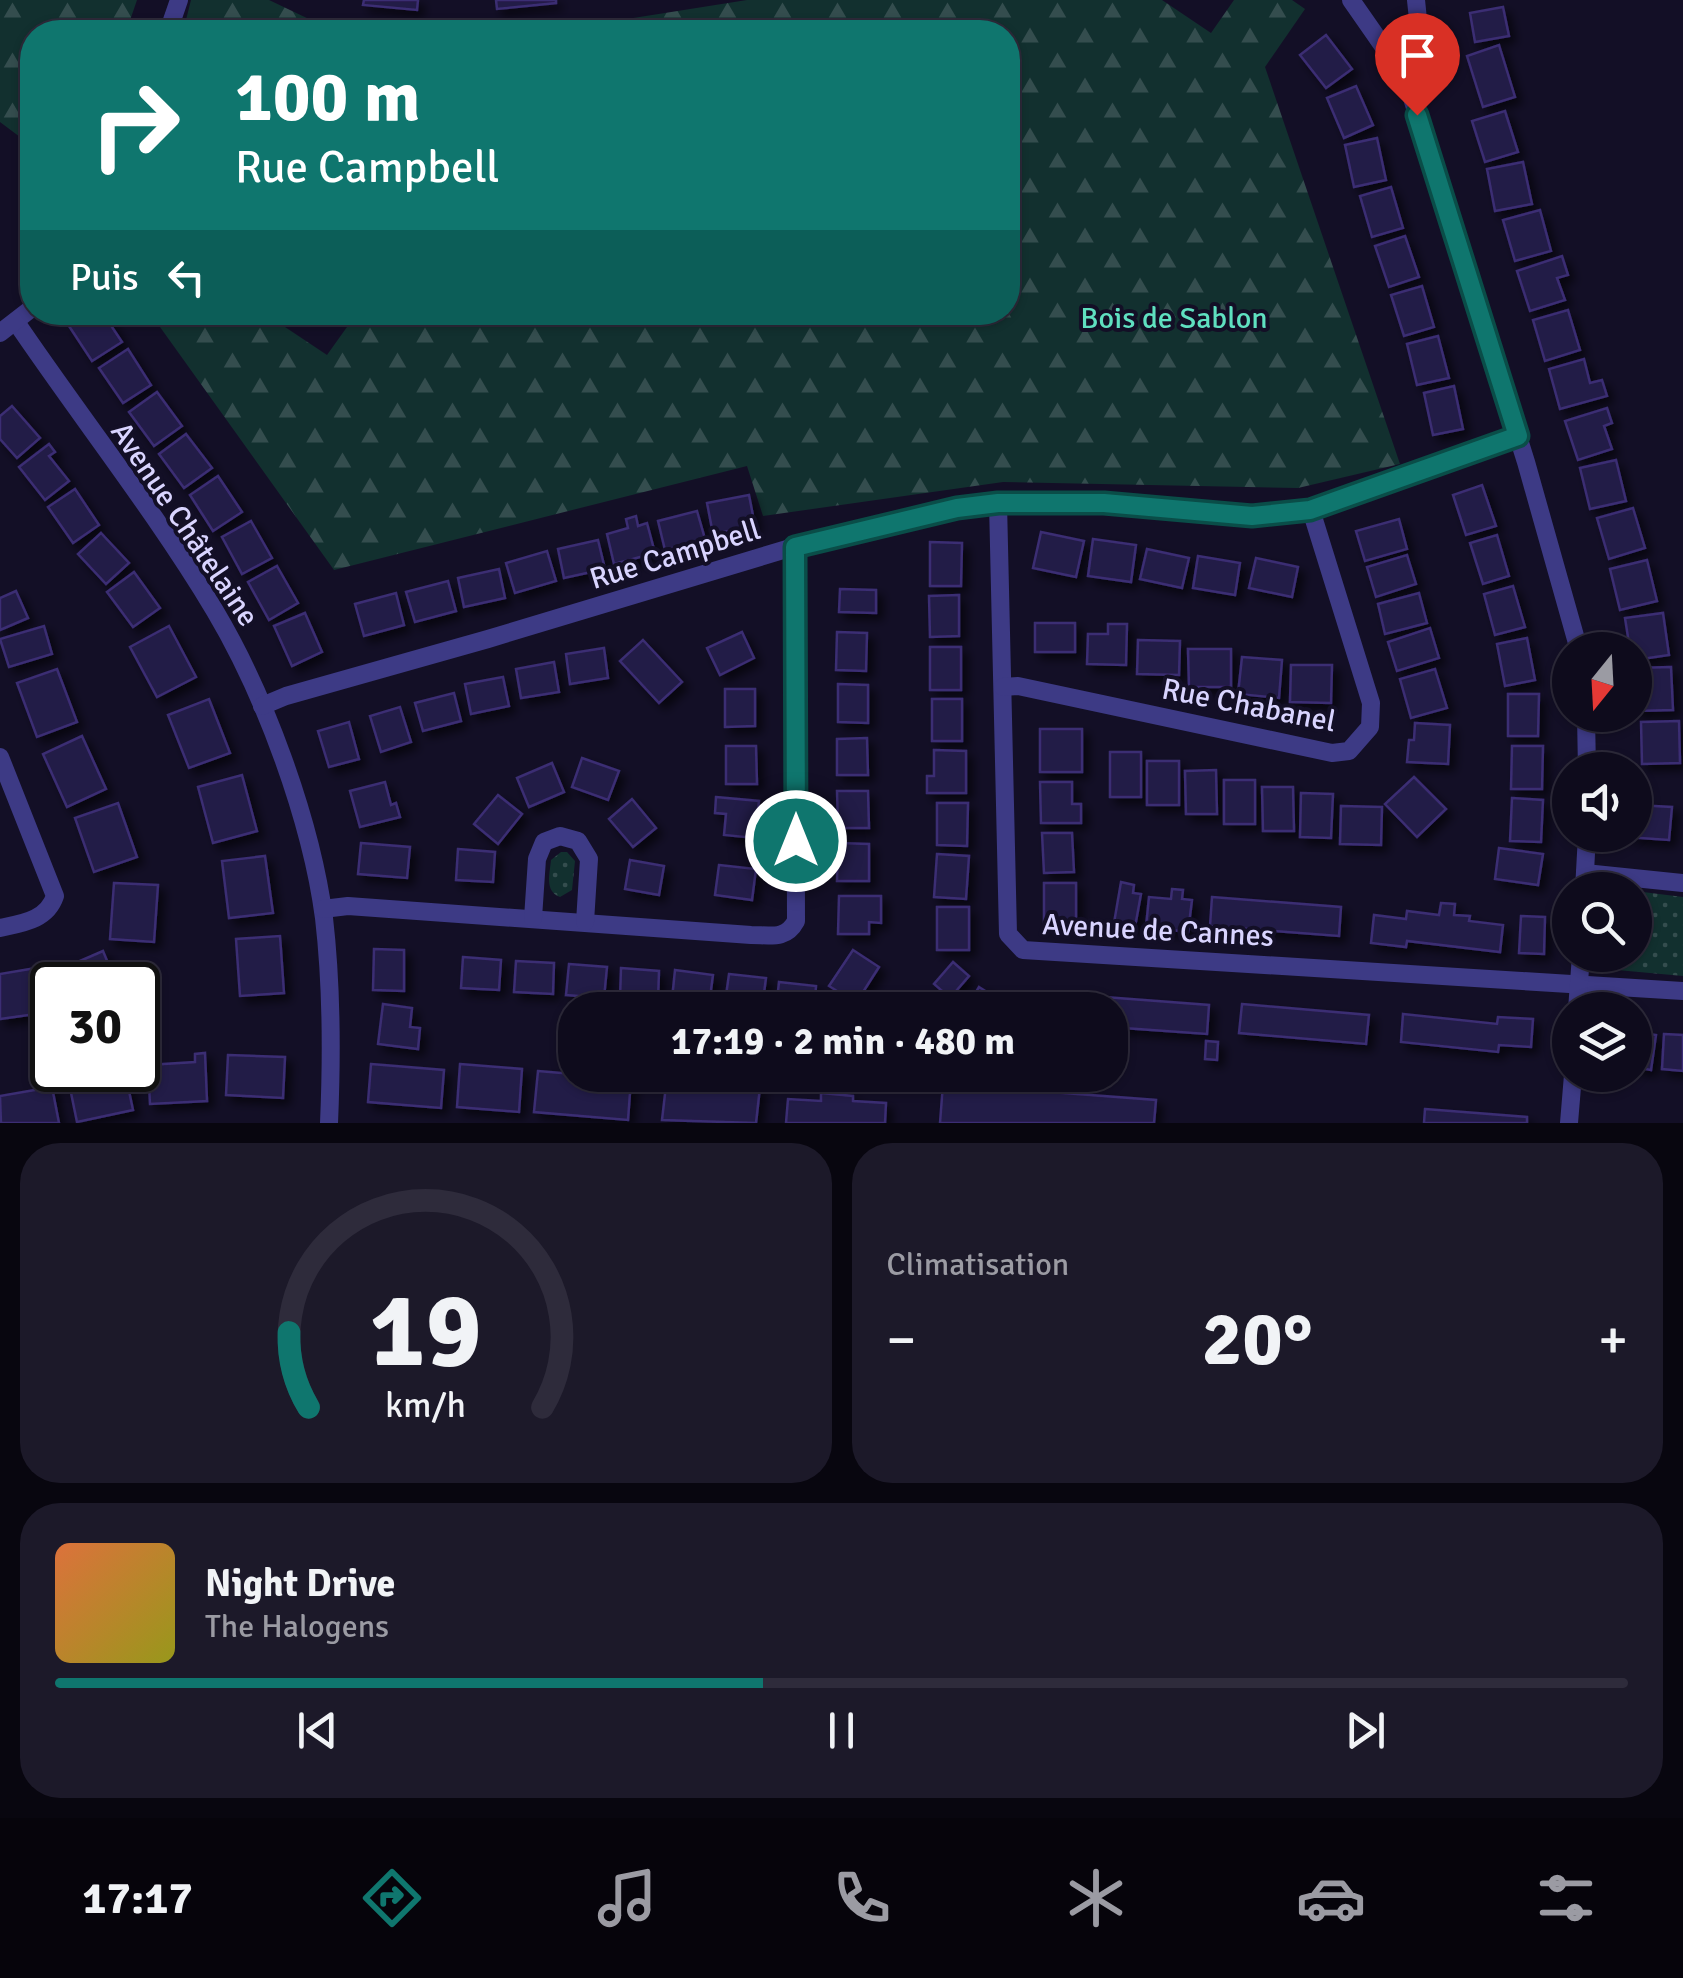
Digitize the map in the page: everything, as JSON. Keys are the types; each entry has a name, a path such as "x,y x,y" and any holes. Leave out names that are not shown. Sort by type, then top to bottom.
{"street":[{"path":"1351,0 1406,78 1575,632"},
{"path":"1406,78 1420,40 1416,0"},
{"name":"Avenue Châtelaine","path":"8,328 215,610 262,706 303,826 322,909 332,1013 329,1123"},
{"name":"Rue Campbell","path":"262,706 795,547 939,512 998,503 1104,503 1252,516 1310,510 1518,436"},
{"name":"Avenue de Cannes","path":"998,503 1008,934 1023,950 1683,991"},
{"name":"Rue Chabanel","path":"1003,687 1018,686 1332,753 1350,751 1370,727 1371,703 1310,510"},
{"path":"322,909 348,906 751,935 781,936 790,932 796,921 795,547"},
{"path":"0,757 56,896 51,908 38,918 0,928"},
{"path":"532,918 537,859 544,842 560,836 578,841 589,860 585,922"},
{"path":"1652,883 1683,883"},
{"path":"1579,992 1580,972"},
{"path":"1569,1123 1571,1092"}],"green space":[{"path":"0,0 137,0 130,20 20,20 20,137 0,122"},
{"path":"191,0 269,0 311,20 186,20"},
{"name":"Bois de Sablon","path":"747,0 1162,0 1211,33 1234,0 1292,0 1305,9 1265,67 1400,464 1298,488 1003,482 763,516 747,466 334,570 159,325 282,325 327,355 348,325 1020,325 1020,20 621,20"},
{"path":"567,852 575,861 572,890 560,897 552,891 549,876 551,860"},
{"path":"1652,893 1683,897 1683,976 1639,972 1652,972"}],"building":[{"path":"364,0 418,0 417,10 363,5"},
{"path":"496,0 556,0 556,3 497,9"},
{"path":"1503,7 1509,36 1475,42 1470,13"},
{"path":"1326,35 1352,69 1326,88 1300,55"},
{"path":"1499,45 1515,97 1483,107 1467,56"},
{"path":"1356,86 1373,125 1344,138 1327,98"},
{"path":"1505,111 1518,152 1485,162 1472,121"},
{"path":"1377,138 1386,180 1354,187 1345,145"},
{"path":"1523,162 1532,204 1495,211 1487,169"},
{"path":"1391,187 1403,228 1372,237 1360,196"},
{"path":"1540,210 1551,251 1515,261 1503,220"},
{"path":"1405,236 1419,277 1389,287 1375,246"},
{"path":"1562,256 1568,275 1557,278 1565,300 1530,311 1517,271"},
{"path":"1422,286 1434,327 1404,336 1391,295"},
{"path":"1568,310 1580,350 1545,361 1533,320"},
{"path":"111,325 122,342 92,361 69,326"},
{"path":"1438,336 1449,378 1417,385 1407,344"},
{"path":"128,349 151,385 123,403 99,368"},
{"path":"1584,359 1590,383 1602,380 1607,396 1560,409 1549,369"},
{"path":"1454,386 1463,429 1433,435 1424,393"},
{"path":"157,392 182,426 154,446 129,412"},
{"path":"12,406 40,438 17,458 0,439 0,416"},
{"path":"1607,408 1612,423 1604,426 1612,449 1578,460 1565,421"},
{"path":"186,434 212,468 184,488 159,454"},
{"path":"49,444 55,452 49,456 69,481 45,500 19,467"},
{"path":"1616,460 1626,501 1590,509 1580,468"},
{"path":"218,476 242,512 213,531 190,495"},
{"path":"1482,485 1496,526 1466,535 1453,495"},
{"path":"75,489 99,525 73,543 48,507"},
{"path":"749,495 755,526 713,534 707,503"},
{"path":"1633,508 1645,548 1609,559 1597,518"},
{"path":"697,511 705,539 665,550 658,521"},
{"path":"636,516 638,526 647,523 655,553 614,564 607,534 628,528 626,519"},
{"path":"1399,519 1407,549 1365,561 1356,531"},
{"path":"251,521 272,558 242,574 222,537"},
{"path":"1041,532 1084,541 1076,577 1033,568"},
{"path":"101,533 129,563 106,584 78,554"},
{"path":"1497,535 1509,576 1483,584 1470,543"},
{"path":"1093,539 1136,545 1131,582 1088,576"},
{"path":"598,540 605,569 564,578 558,549"},
{"path":"930,542 962,543 961,586 930,586"},
{"path":"1147,549 1189,558 1182,588 1140,579"},
{"path":"547,551 556,581 515,593 506,563"},
{"path":"1407,555 1416,584 1376,597 1367,567"},
{"path":"1198,556 1240,563 1235,595 1193,588"},
{"path":"1256,558 1298,567 1292,597 1249,588"},
{"path":"1647,560 1657,601 1620,610 1610,569"},
{"path":"277,566 298,603 269,620 248,582"},
{"path":"499,569 505,598 464,607 458,578"},
{"path":"134,572 160,608 133,627 107,592"},
{"path":"448,581 456,611 415,622 406,592"},
{"path":"1513,586 1525,627 1495,635 1484,594"},
{"path":"840,589 876,590 876,613 839,612"},
{"path":"16,591 28,618 0,630 0,598"},
{"path":"396,593 404,625 364,636 355,604"},
{"path":"1419,593 1427,623 1385,634 1378,604"},
{"path":"959,595 959,636 930,637 929,596"},
{"path":"305,613 322,652 292,666 274,626"},
{"path":"1663,613 1669,655 1652,658 1652,632 1627,632 1625,618"},
{"path":"1035,623 1075,623 1075,652 1035,652"},
{"path":"1108,624 1127,624 1126,665 1087,664 1088,634 1108,634"},
{"path":"44,626 52,654 9,667 0,639"},
{"path":"169,626 196,677 157,697 130,647"},
{"path":"1430,628 1439,658 1397,671 1388,642"},
{"path":"742,632 754,658 720,675 707,648"},
{"path":"837,632 867,633 866,671 836,670"},
{"path":"1527,638 1535,680 1505,686 1497,644"},
{"path":"643,640 682,682 659,703 620,661"},
{"path":"1138,640 1180,641 1179,675 1137,674"},
{"path":"930,647 961,647 961,690 930,690"},
{"path":"604,648 608,678 570,684 566,654"},
{"path":"1188,649 1231,649 1231,687 1189,687"},
{"path":"1242,657 1282,660 1279,698 1238,694"},
{"path":"554,662 559,692 521,698 516,669"},
{"path":"1291,665 1332,665 1331,703 1290,702"},
{"path":"1671,667 1673,710 1652,711 1652,668"},
{"path":"57,669 77,722 37,737 17,683"},
{"path":"1435,669 1447,708 1411,718 1400,679"},
{"path":"503,677 509,706 471,714 465,684"},
{"path":"838,684 868,685 868,723 838,722"},
{"path":"725,689 755,689 755,726 725,727"},
{"path":"454,693 461,721 423,731 415,703"},
{"path":"1508,694 1539,694 1538,736 1508,736"},
{"path":"209,699 230,753 189,768 168,715"},
{"path":"932,699 962,699 962,741 932,741"},
{"path":"400,707 411,742 381,752 370,716"},
{"path":"1679,721 1680,763 1652,764 1652,752 1642,752 1641,732 1652,732 1652,722"},
{"path":"349,722 359,759 329,767 318,731"},
{"path":"1415,723 1450,725 1448,764 1407,762"},
{"path":"1040,729 1082,729 1082,772 1040,772"},
{"path":"82,736 106,789 67,807 43,754"},
{"path":"867,738 868,775 837,775 837,739"},
{"path":"726,746 756,746 757,784 726,784"},
{"path":"1512,746 1543,746 1542,789 1511,789"},
{"path":"934,750 966,751 966,793 927,793 927,776 934,776"},
{"path":"1110,752 1141,752 1141,797 1110,797"},
{"path":"582,758 619,771 608,800 572,787"},
{"path":"1147,761 1179,761 1179,805 1147,805"},
{"path":"552,763 564,792 529,807 517,778"},
{"path":"1216,770 1217,814 1186,814 1185,771"},
{"path":"242,775 257,831 213,843 198,787"},
{"path":"1414,777 1446,809 1417,837 1385,804"},
{"path":"1224,780 1255,780 1255,824 1224,824"},
{"path":"385,782 391,805 396,803 400,817 360,827 350,791"},
{"path":"1040,782 1072,782 1072,804 1081,804 1081,823 1041,823"},
{"path":"1262,787 1293,787 1294,831 1263,831"},
{"path":"837,791 868,791 869,828 838,828"},
{"path":"1301,793 1333,794 1331,838 1300,837"},
{"path":"498,795 522,814 498,844 474,824"},
{"path":"716,797 759,801 755,838 724,835 726,814 715,813"},
{"path":"1512,798 1543,800 1541,842 1510,841"},
{"path":"632,799 656,828 633,847 609,819"},
{"path":"118,803 137,857 94,872 75,818"},
{"path":"937,803 968,803 967,846 937,845"},
{"path":"1341,806 1382,807 1381,845 1340,844"},
{"path":"1652,806 1672,807 1669,840 1652,839"},
{"path":"1042,833 1072,833 1074,872 1044,873"},
{"path":"361,843 410,847 407,878 358,874"},
{"path":"838,843 869,844 869,881 837,881"},
{"path":"1499,848 1543,854 1538,885 1495,879"},
{"path":"458,849 495,852 493,882 456,880"},
{"path":"937,854 969,856 966,899 934,897"},
{"path":"265,856 273,913 229,918 222,861"},
{"path":"630,860 664,866 659,895 625,889"},
{"path":"719,865 756,869 752,900 715,895"},
{"path":"1121,882 1134,885 1133,893 1141,894 1135,927 1114,923"},
{"path":"114,883 158,885 154,942 110,939"},
{"path":"1044,883 1076,883 1076,924 1044,924"},
{"path":"1172,889 1183,890 1182,899 1192,900 1188,932 1146,927 1149,897 1171,899"},
{"path":"839,896 881,896 881,923 869,922 869,934 838,934"},
{"path":"1212,897 1341,907 1339,936 1210,926"},
{"path":"1441,903 1455,904 1454,915 1470,916 1469,921 1503,925 1500,952 1407,941 1406,947 1371,943 1374,915 1406,919 1407,911 1439,915"},
{"path":"937,907 969,907 969,950 937,950"},
{"path":"1521,916 1545,917 1544,954 1519,953"},
{"path":"280,936 284,993 240,996 236,939"},
{"path":"374,949 404,950 404,991 373,990"},
{"path":"853,950 879,967 863,992 839,992 829,986"},
{"path":"103,951 108,962 78,962"},
{"path":"463,957 501,960 499,990 461,988"},
{"path":"516,961 554,963 553,994 514,992"},
{"path":"953,962 969,976 955,992 943,992 934,984"},
{"path":"569,964 607,967 605,992 566,992"},
{"path":"621,968 659,971 658,992 620,992"},
{"path":"30,969 30,1015 0,1019 0,974"},
{"path":"675,970 713,975 711,992 673,992"},
{"path":"729,974 766,978 764,992 726,992"},
{"path":"779,982 816,986 816,992 778,992"},
{"path":"1128,999 1209,1005 1207,1034 1128,1028"},
{"path":"383,1004 412,1008 410,1027 420,1028 418,1049 378,1044"},
{"path":"1242,1004 1369,1015 1366,1044 1239,1033"},
{"path":"1403,1014 1497,1024 1498,1017 1533,1019 1531,1047 1499,1045 1498,1052 1401,1042"},
{"path":"1664,1034 1683,1035 1683,1071 1662,1069"},
{"path":"1206,1041 1218,1042 1217,1060 1205,1059"},
{"path":"205,1053 207,1101 150,1104 149,1092 160,1092 160,1064 195,1062 195,1054"},
{"path":"228,1055 285,1057 283,1098 226,1095"},
{"path":"371,1064 444,1070 441,1108 368,1102"},
{"path":"460,1064 522,1069 519,1112 457,1107"},
{"path":"538,1071 558,1073 558,1092 630,1092 628,1120 534,1112"},
{"path":"53,1092 59,1123 1,1123 0,1096"},
{"path":"71,1092 129,1092 133,1110 77,1122"},
{"path":"665,1092 759,1092 756,1123 662,1120"},
{"path":"942,1092 1050,1092 1156,1100 1154,1123 940,1123"},
{"path":"821,1093 853,1096 853,1101 886,1103 885,1123 786,1123 788,1099 821,1101"},
{"path":"1425,1109 1527,1117 1527,1123 1424,1123"}],"route":[{"path":"796,841 795,547 957,508 998,503 1104,503 1252,516 1310,510 1518,436 1417,115"}]}
